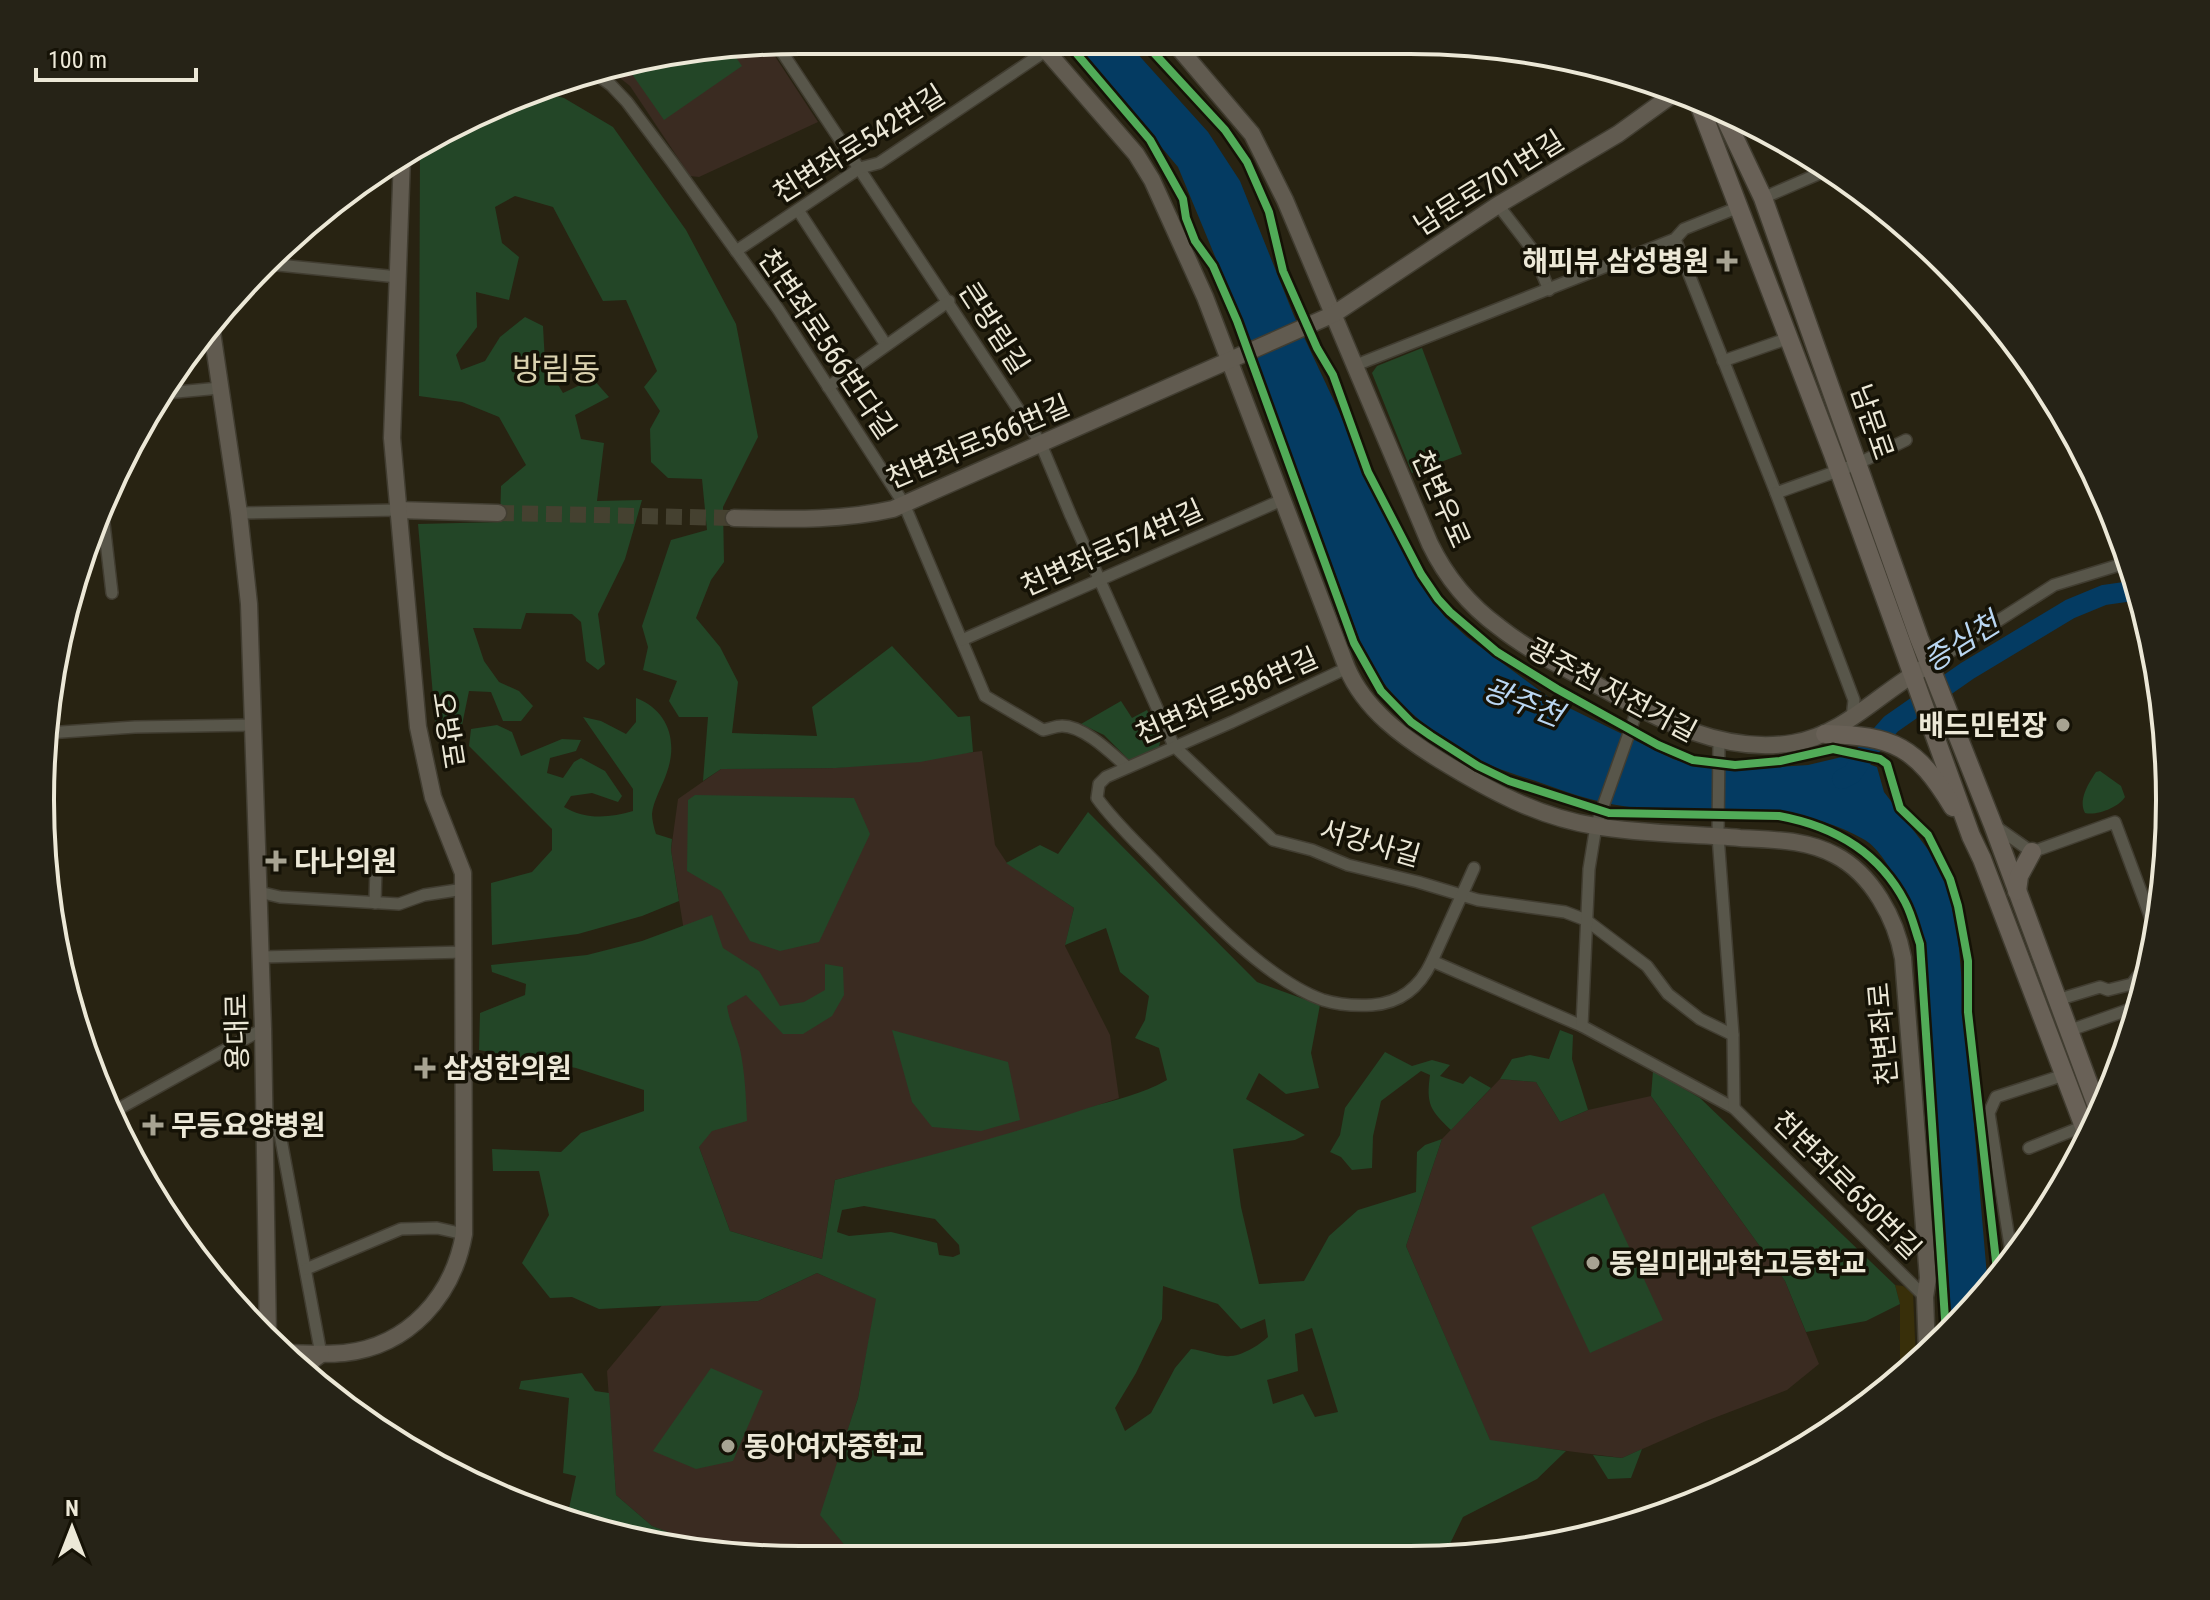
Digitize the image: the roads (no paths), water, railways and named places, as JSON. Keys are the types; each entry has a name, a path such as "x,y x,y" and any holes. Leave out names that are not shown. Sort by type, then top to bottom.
{"main road":[{"name":"남문로","path":"1703,115 1789,338 1848,467"},
{"name":"남문로","path":"1729,126 1763,198 1848,467 1921,670"},
{"path":"1921,670 1949,717 1993,825 2093,1097"},
{"path":"1921,670 1931,725 2082,1122"},
{"path":"1825,734 1861,735 1892,743 1907,751 1927,767 1971,836"},
{"path":"2017,891 2019,876 2032,852"}],"street":[{"name":"천변좌로542번길","path":"736,251 860,168 879,163 1030,54"},
{"name":"천변좌로","path":"1050,54 1136,154 1152,180 1230,360 1351,679 1384,719 1406,739 1508,799 1561,818 1718,829 1799,843 1836,855 1868,884 1894,922 1903,958 1928,1278 1925,1297 1927,1339"},
{"name":"천변우로","path":"1184,54 1241,118 1259,144 1430,544 1459,590 1483,614 1548,659 1638,708 1719,741 1771,745 1793,743 1825,734 1921,670"},
{"name":"큰방림길","path":"784,55 1040,442 1174,746"},
{"name":"천변좌로566번다길","path":"603,80 627,102 736,251 904,504 985,696 1043,730 1061,726 1072,728 1098,741 1127,767"},
{"name":"남문로701번길","path":"1230,360 1334,314 1498,205 1618,134 1665,100"},
{"name":"오방로","path":"300,1353 346,1353 372,1346 408,1329 432,1307 451,1280 464,1234 464,889 459,858 433,797 418,727 392,413 402,170"},
{"path":"1763,198 1816,175"},
{"path":"1498,205 1532,249 1549,290"},
{"path":"1356,365 1675,239 1684,229 1739,207"},
{"path":"798,210 886,345"},
{"path":"1675,239 1854,700 1852,718"},
{"path":"279,265 398,277"},
{"path":"828,387 949,301"},
{"path":"1723,361 1789,338"},
{"name":"용대로","path":"213,340 249,604 263,1029 268,1323"},
{"name":"천변좌로566번길","path":"734,518 862,516 904,504 1230,360"},
{"path":"176,392 220,388"},
{"path":"1848,467 1906,440"},
{"name":"남문로","path":"1776,493 1848,467"},
{"name":"천변좌로574번길","path":"962,640 1282,500"},
{"path":"239,513 398,510 498,513"},
{"path":"105,531 112,593"},
{"path":"1921,670 2054,585 2118,565"},
{"name":"천변좌로586번길","path":"1347,668 1106,777 1099,784 1097,798 1190,899 1234,941 1287,981 1323,1000 1348,1005 1377,1005 1398,999 1416,987 1432,961"},
{"path":"1582,1026 1589,869 1597,822 1638,708"},
{"path":"58,732 135,727 254,725"},
{"path":"1719,741 1718,829 1733,1035 1734,1108"},
{"name":"서강사길","path":"1174,746 1273,840 1312,850 1348,865 1460,895 1565,912 1586,920"},
{"path":"1993,825 2032,852 2115,822 2148,907"},
{"path":"375,903 376,867"},
{"path":"1432,961 1474,868"},
{"path":"259,892 280,897 406,904 424,895 464,889"},
{"path":"1586,920 1647,966 1668,994 1700,1019 1733,1035"},
{"path":"261,957 465,952"},
{"name":"천변좌로650번길","path":"1432,961 1582,1026 1734,1108 1925,1297"},
{"path":"2057,1000 2100,987 2108,990 2134,982"},
{"path":"2068,1031 2125,1011"},
{"path":"121,1107 263,1029"},
{"path":"2010,1243 1989,1113 1996,1097 2064,1075"},
{"path":"264,1121 280,1134 306,1269 321,1354 310,1362"},
{"path":"2029,1148 2077,1135"},
{"path":"306,1269 401,1229 425,1227 464,1234"}],"water":[{"name":"광주천","path":"1084,54 1138,54 1208,132 1240,181 1294,316 1400,541 1427,593 1445,617 1467,637 1551,699 1673,759 1730,770 1808,765 1846,756 1877,767 1884,792 1930,852 1947,883 1958,937 1987,1273 1951,1314 1925,951 1910,907 1884,860 1865,840 1839,827 1811,819 1754,811 1638,808 1567,792 1498,769 1474,757 1437,734 1404,705 1389,690 1365,655 1248,336 1178,167"}],"waterway":[{"name":"증심천","path":"1842,779 1852,774 1891,724 1967,671 2070,609 2104,595 2126,592"}],"tunnel":[{"path":"498,513 734,518"}],"place":[{"name":"해피뷰 삼성병원","path":"1727,261"},
{"name":"배드민턴장","path":"2063,725"},
{"name":"다나의원","path":"276,861"},
{"name":"삼성한의원","path":"425,1068"},
{"name":"무등요양병원","path":"153,1125"},
{"name":"동일미래과학고등학교","path":"1593,1263"},
{"name":"동아여자중학교","path":"728,1446"}],"district":[{"name":"방림동","path":"556,369"}]}
